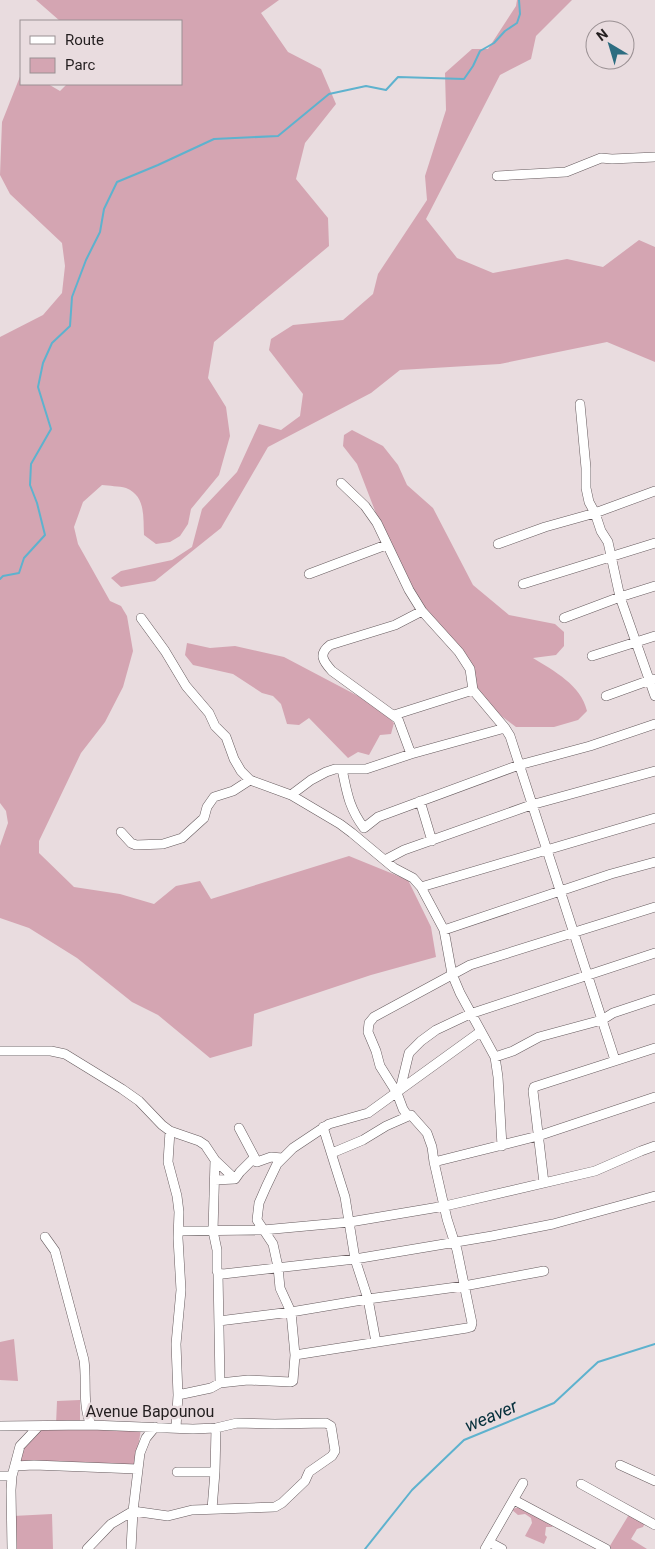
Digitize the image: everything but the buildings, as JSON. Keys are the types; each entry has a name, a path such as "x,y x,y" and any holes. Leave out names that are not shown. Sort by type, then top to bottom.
{"street":[{"path":"498,176 566,172 601,158 655,157"},
{"path":"580,404 586,488 589,502 608,542 620,597 636,643 652,680 655,696"},
{"path":"341,483 365,506 377,523 409,590 422,611 459,652 470,669 472,690 510,736 615,1060"},
{"path":"498,544 545,527 595,513 655,491"},
{"path":"523,584 655,543"},
{"path":"309,574 386,545"},
{"path":"564,618 655,586"},
{"path":"411,754 401,724 394,715 332,671 324,663 322,655 324,649 330,645 395,625 422,611"},
{"path":"141,618 165,651 186,686 209,713 215,726 226,737 234,759 250,780 291,795 356,836 402,873 413,878 421,887 444,930 452,974 470,1014 495,1057 502,1146"},
{"path":"592,656 655,636"},
{"path":"606,696 652,680"},
{"path":"394,715 472,690"},
{"path":"356,836 378,817 420,801 519,765 590,746 655,724"},
{"path":"291,795 326,772 342,769 366,769 411,754 505,728"},
{"path":"342,769 350,806 354,816 364,828"},
{"path":"385,860 399,852 531,804 655,770"},
{"path":"121,832 130,843 136,845 163,844 182,838 204,818 207,807 214,797 233,791 250,780"},
{"path":"420,801 432,841"},
{"path":"421,887 655,818"},
{"path":"444,930 560,890 655,862"},
{"path":"295,1355 471,1327 472,1320 432,1147 427,1133 403,1109 399,1091 380,1066 368,1032 369,1022 452,974 470,966 655,907"},
{"path":"399,1091 409,1053 420,1041 436,1030 470,1014 655,953"},
{"path":"495,1057 513,1051 539,1037 602,1020 613,1013 655,999"},
{"path":"178,1396 211,1388 220,1383 248,1380 291,1382 294,1378 295,1355 291,1312 280,1288 278,1267 272,1244 257,1220 260,1203 266,1187 282,1158 293,1148 322,1127 368,1112 480,1032"},
{"path":"544,1183 534,1087 655,1048"},
{"path":"0,1051 65,1054 133,1097 170,1131 205,1145 215,1160 235,1179"},
{"path":"434,1162 538,1136 655,1097"},
{"path":"332,1153 363,1140 386,1126 411,1115"},
{"path":"322,1127 342,1184 355,1259 368,1299 376,1342"},
{"path":"239,1128 257,1162"},
{"path":"170,1131 168,1162 179,1212 181,1290 176,1344 178,1396 176,1428"},
{"path":"178,1231 263,1230 350,1222 445,1206 596,1170 655,1146"},
{"path":"235,1179 252,1160 257,1162 271,1157 282,1158"},
{"path":"215,1160 213,1231 217,1250 220,1383"},
{"path":"215,1180 235,1179"},
{"path":"218,1273 223,1274 355,1259 529,1229 655,1196"},
{"path":"45,1237 55,1251 84,1360 86,1373 85,1406 91,1425"},
{"path":"219,1321 464,1286 544,1271"},
{"name":"Avenue Bapounou","path":"0,1426 91,1425 216,1428 237,1423 329,1423 335,1451 332,1456 309,1472 305,1481 282,1503 275,1507 212,1509"},
{"path":"12,1549 12,1476 20,1446 17,1426"},
{"path":"20,1446 39,1426"},
{"path":"132,1549 133,1511 142,1445 155,1427"},
{"path":"88,1549 111,1524 133,1511 168,1516 192,1510 212,1509 216,1428"},
{"path":"620,1465 655,1482"},
{"path":"15,1466 138,1469"},
{"path":"177,1472 215,1472"},
{"path":"0,1476 12,1476"},
{"path":"502,1549 487,1546 523,1484"},
{"path":"581,1484 655,1525"},
{"path":"514,1500 606,1549"}],"green space":[{"path":"36,0 279,0 261,13 288,52 321,69 336,104 305,143 296,179 328,218 329,246 214,342 208,378 226,407 230,436 219,475 191,509 188,524 180,536 170,542 156,544 144,535 143,514 140,502 137,496 126,488 102,485 83,502 74,527 78,544 110,601 121,606 127,616 133,651 123,687 105,722 81,753 39,841 39,853 74,887 120,894 154,904 176,886 200,881 211,899 349,856 408,880 431,927 436,957 371,975 254,1014 252,1046 210,1058 158,1015 132,1002 77,958 29,928 0,918 0,846 8,823 6,811 0,803 0,337 43,315 62,293 65,266 62,243 10,194 0,175 2,122 20,77 20,85 50,85 60,91 66,85 182,85 182,20 59,20"},
{"path":"517,0 572,0 536,36 531,59 500,75 426,219 457,258 493,273 567,259 603,267 639,240 655,247 655,362 607,342 500,364 400,370 371,393 268,447 221,528 155,581 121,587 111,578 121,571 172,560 192,547 202,509 237,472 259,424 281,430 300,416 303,394 269,350 271,339 293,325 343,320 373,294 378,274 427,200 425,176 446,110 445,73 472,49 488,49 516,6"},
{"path":"352,430 383,446 398,465 407,485 433,508 473,585 509,615 555,624 564,632 564,646 556,655 533,658 566,680 579,694 587,711 578,720 554,727 516,727 488,706 474,687 455,646 423,608 387,542 357,464 343,446 344,435"},
{"path":"187,643 210,648 235,646 284,657 377,706 394,723 391,734 380,735 369,755 358,752 348,758 309,718 299,725 287,724 281,704 273,696 262,693 233,674 193,665 185,655"},
{"path":"14,1339 18,1381 0,1380 0,1342"},
{"path":"80,1400 80,1424 56,1425 57,1401"},
{"path":"39,1428 141,1429 135,1467 18,1464 25,1442"},
{"path":"521,1507 554,1525 546,1527 545,1535 547,1537 544,1544 525,1536 532,1523 531,1518 525,1514 518,1515 511,1509"},
{"path":"630,1513 646,1521 643,1527 637,1529 631,1539 647,1549 608,1549"},
{"path":"52,1514 53,1549 15,1549 13,1516"}],"waterway":[{"path":"0,579 3,576 19,573 24,558 45,535 37,503 30,485 31,464 51,429 38,387 43,363 52,343 70,326 72,297 86,260 100,232 104,209 117,182 214,139 278,136 329,94 366,86 386,90 398,77 464,79 480,51 494,43 505,31 517,23 520,14 519,0"},
{"name":"weaver","path":"365,1549 412,1490 464,1440 554,1403 598,1362 655,1344"}]}
